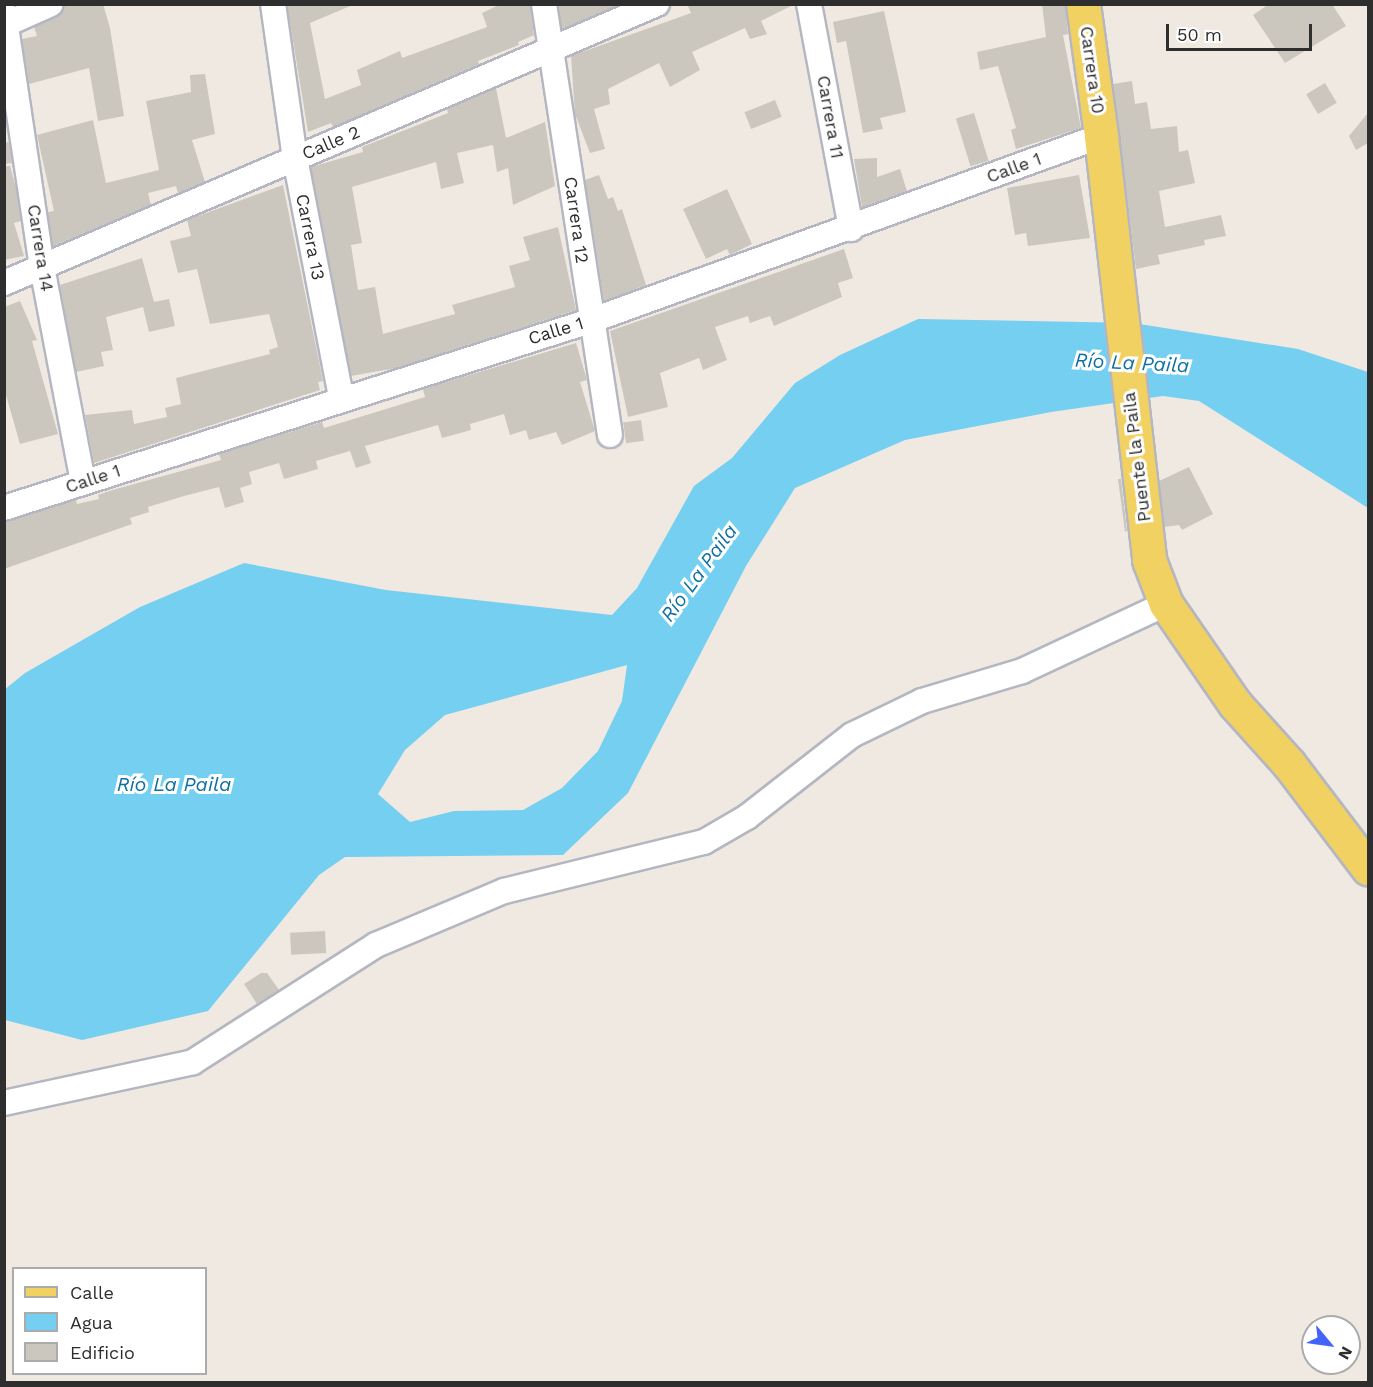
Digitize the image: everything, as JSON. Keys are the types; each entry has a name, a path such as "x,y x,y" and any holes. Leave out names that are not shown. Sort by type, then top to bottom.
{"main road":[{"name":"Carrera 10","path":"1083,4 1109,212"},
{"name":"Puente la Paila","path":"1109,212 1149,560 1166,604 1235,704 1289,764 1368,868"}],"street":[{"path":"5,21 51,4"},
{"name":"Carrera 13","path":"273,4 295,158 341,398"},
{"name":"Carrera 12","path":"544,4 610,435"},
{"name":"Calle 2","path":"4,283 657,4"},
{"name":"Carrera 11","path":"809,4 851,229"},
{"name":"Carrera 14","path":"5,21 42,267 83,482"},
{"name":"Calle 1","path":"4,508 341,398 591,321 851,229 1101,136"},
{"path":"4,1103 193,1062 376,945 504,891 704,842 747,818 852,735 922,701 1023,671 1166,604"}],"water":[{"name":"Río La Paila","path":"918,319 1133,323 1298,349 1368,372 1368,508 1199,401 1163,396 1051,412 905,440 795,488 746,566 628,793 563,855 345,857 319,875 208,1011 82,1040 5,1020 4,690 25,673 140,607 244,563 386,590 612,615 637,588 694,486 732,458 795,383 840,355","holes":["627,665 622,701 598,751 562,788 523,810 454,811 410,822 378,794 405,750 445,715"]}],"building":[{"path":"65,4 103,4 110,28 124,116 98,121 89,68 29,84 22,39 37,36 34,27 57,17"},
{"path":"287,4 355,4 310,23 325,99 361,85 357,70 400,51 402,58 487,27 482,13 501,4 530,4 534,35 518,42 519,45 478,61 479,64 333,127 331,123 308,132"},
{"path":"558,4 620,4 562,29"},
{"path":"687,4 795,4 761,21 767,34 750,39 745,28 692,52 700,70 670,87 659,63 608,89 610,104 594,109 605,149 590,153 575,114 571,56 691,13"},
{"path":"1042,4 1065,4 1068,34 1063,35 1081,128 1016,149 1011,130 1016,128 998,66 980,70 977,52 1046,37"},
{"path":"1269,4 1332,4 1346,26 1285,63 1253,15"},
{"path":"884,11 906,112 880,118 883,129 863,133 846,41 837,43 833,22"},
{"path":"205,74 215,134 192,140 205,182 178,193 176,186 148,193 151,205 53,246 48,212 54,211 37,135 93,120 106,183 159,170 146,101 191,92 190,75"},
{"path":"1132,81 1135,104 1147,102 1151,129 1177,126 1179,152 1188,150 1195,183 1159,191 1165,227 1221,215 1226,236 1204,240 1205,245 1158,255 1160,264 1136,269 1113,84"},
{"path":"1325,83 1337,103 1318,114 1306,94"},
{"path":"496,88 506,138 545,122 555,186 513,205 508,168 497,172 493,145 457,153 464,183 441,189 436,162 352,187 362,243 351,245 358,290 375,287 383,334 455,314 452,305 515,287 509,266 530,260 523,237 558,227 576,310 396,368 351,376 311,167 363,152 362,147 448,113 447,109"},
{"path":"775,100 782,117 751,129 744,112"},
{"path":"974,113 989,161 970,166 956,119"},
{"path":"1368,113 1368,143 1356,150 1349,136"},
{"path":"9,142 12,163 4,164 4,143"},
{"path":"877,158 877,177 900,169 907,191 862,207 854,159"},
{"path":"4,166 10,166 16,188 21,221 14,223 24,256 4,260"},
{"path":"599,175 608,199 613,197 618,211 622,209 646,285 604,301 585,180"},
{"path":"1079,175 1090,238 1028,246 1026,233 1015,235 1007,188"},
{"path":"283,185 323,381 318,382 320,390 94,463 85,415 132,410 134,424 167,417 165,408 181,404 176,378 270,354 269,350 278,347 269,314 210,324 197,269 178,273 170,241 191,236 187,220"},
{"path":"727,189 752,244 730,255 727,249 706,259 683,209"},
{"path":"844,249 853,278 838,283 842,297 774,326 770,316 750,323 748,316 715,327 727,360 703,370 699,358 660,373 668,407 628,417 610,331"},
{"path":"142,258 154,302 169,299 175,326 149,332 143,307 106,317 113,350 101,352 104,366 76,372 60,285"},
{"path":"20,301 37,340 32,341 58,434 20,444 4,388 4,307"},
{"path":"576,343 587,380 580,382 595,431 562,445 556,432 529,440 526,430 510,435 504,414 470,424 471,430 442,438 438,425 365,446 371,463 356,468 350,451 316,461 318,469 284,479 279,463 249,472 252,484 240,488 244,502 225,508 219,487 184,496 148,507 149,512 130,518 132,524 4,569 4,522 76,500 77,504 99,499 98,495 109,491 221,460 219,454 322,422 324,428 425,397 423,389"},
{"path":"641,420 644,441 626,443 623,423"},
{"path":"1189,467 1213,514 1182,530 1179,525 1164,527 1159,481"},
{"path":"1118,479 1121,479 1127,531 1125,532"},
{"path":"325,931 326,953 291,955 290,933"},
{"path":"261,973 267,973 279,990 257,1004 244,984"}]}
